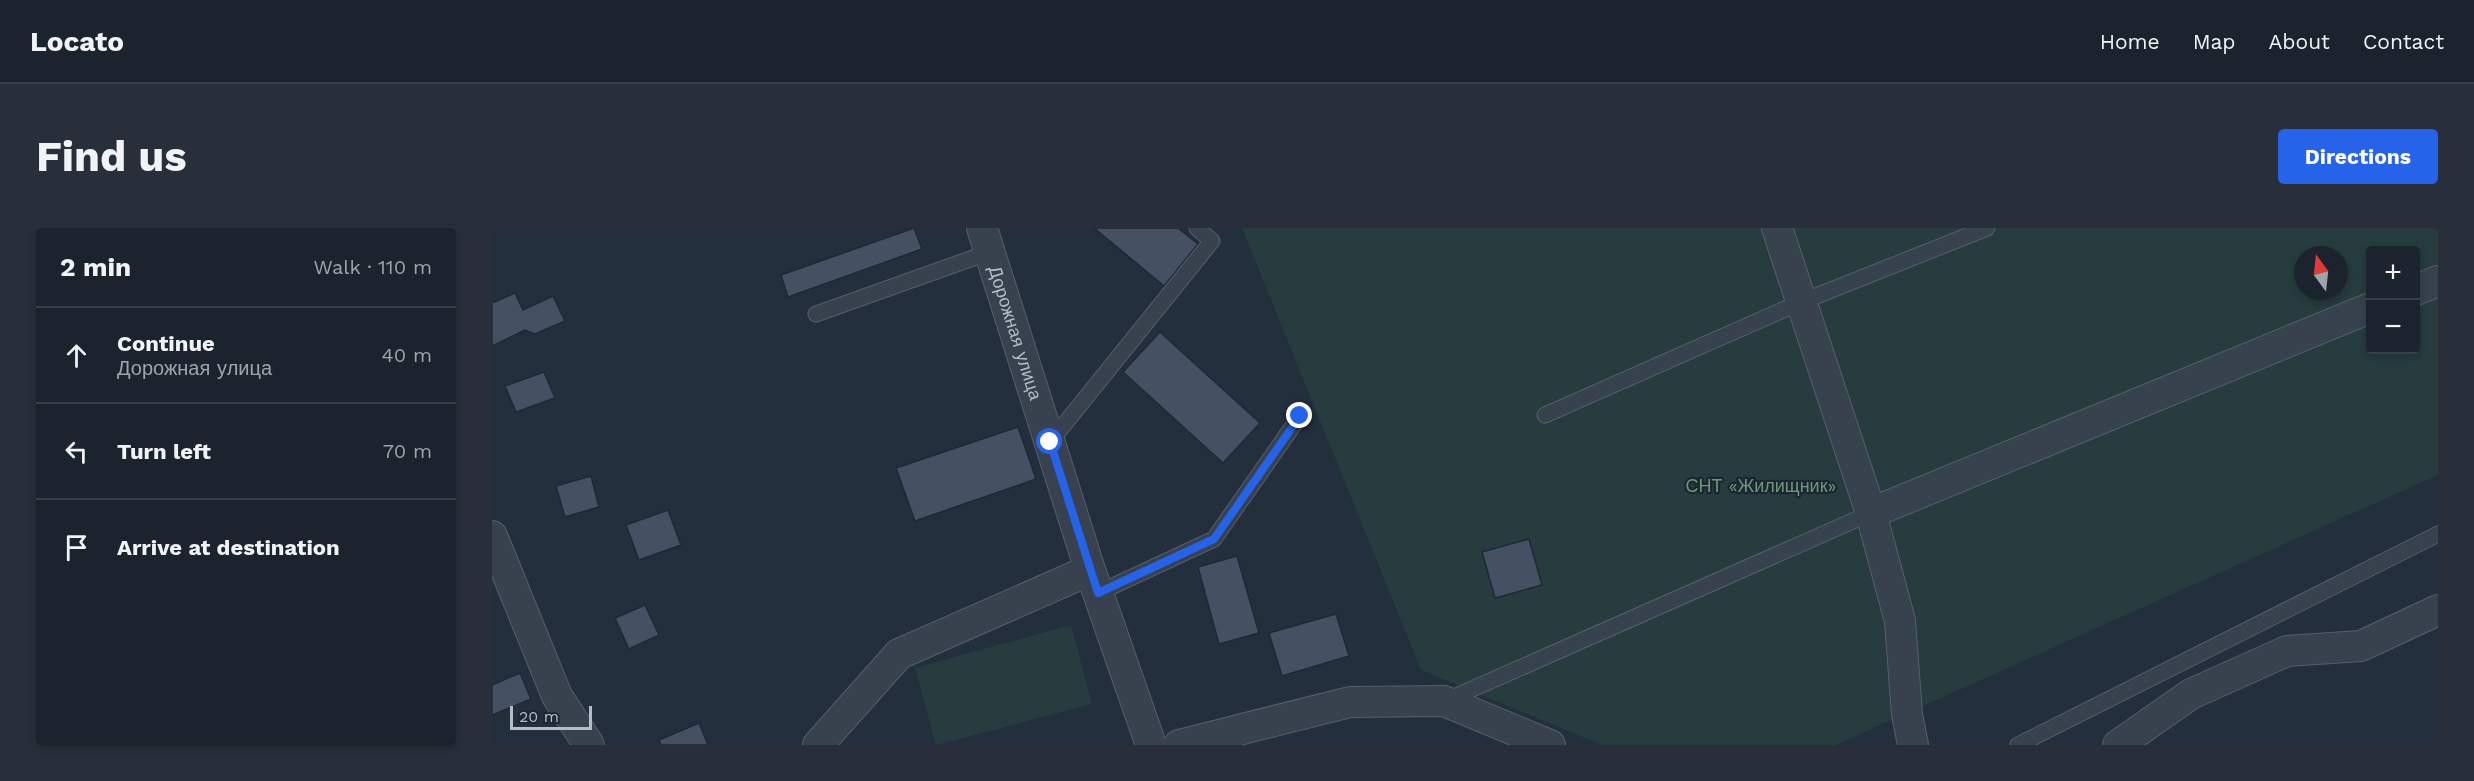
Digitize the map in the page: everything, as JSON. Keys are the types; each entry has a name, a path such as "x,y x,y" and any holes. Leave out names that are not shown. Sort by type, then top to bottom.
{"street":[{"path":"1777,228 1871,513 1900,621 1907,714 1913,745"},
{"name":"Дорожная улица","path":"986,235 1094,581 1151,745"},
{"path":"2420,288 2438,281"},
{"path":"1871,513 2366,310"},
{"path":"492,536 557,696 589,745"},
{"path":"818,745 899,654 1094,581"},
{"path":"2118,745 2191,694 2287,651 2361,646 2438,610"},
{"path":"1179,745 1350,702 1444,701 1550,745"}],"lane":[{"path":"1050,442 1212,241 1197,228"},
{"path":"1545,415 1801,302 1987,228"},
{"path":"816,315 986,235"},
{"path":"1094,581 1214,539 1300,416"},
{"path":"1444,701 1871,513"},
{"path":"2018,745 2438,534"}],"green space":[{"name":"СНТ «Жилищник»","path":"1242,228 2438,228 2438,475 1836,745 1602,745 1421,670"},
{"path":"1071,625 1092,704 936,745 915,668"}],"building":[{"path":"914,228 922,249 788,297 781,275"},
{"path":"1094,228 1178,228 1198,244 1164,286"},
{"path":"515,293 523,310 553,296 565,321 535,334 525,330 492,346 492,303"},
{"path":"1160,332 1260,423 1223,463 1123,372"},
{"path":"544,372 555,398 516,412 505,386"},
{"path":"1018,427 1036,479 915,521 896,468"},
{"path":"591,476 599,507 565,517 556,486"},
{"path":"668,510 681,545 639,560 626,525"},
{"path":"1529,539 1542,585 1495,598 1482,552"},
{"path":"1237,556 1259,633 1219,644 1198,567"},
{"path":"645,605 659,635 629,649 615,618"},
{"path":"1336,614 1349,656 1282,676 1269,633"},
{"path":"520,673 531,699 492,715 492,685"},
{"path":"699,723 708,745 661,745 659,740"}],"route":[{"path":"1050,442 1098,593 1214,539 1300,416"}]}
